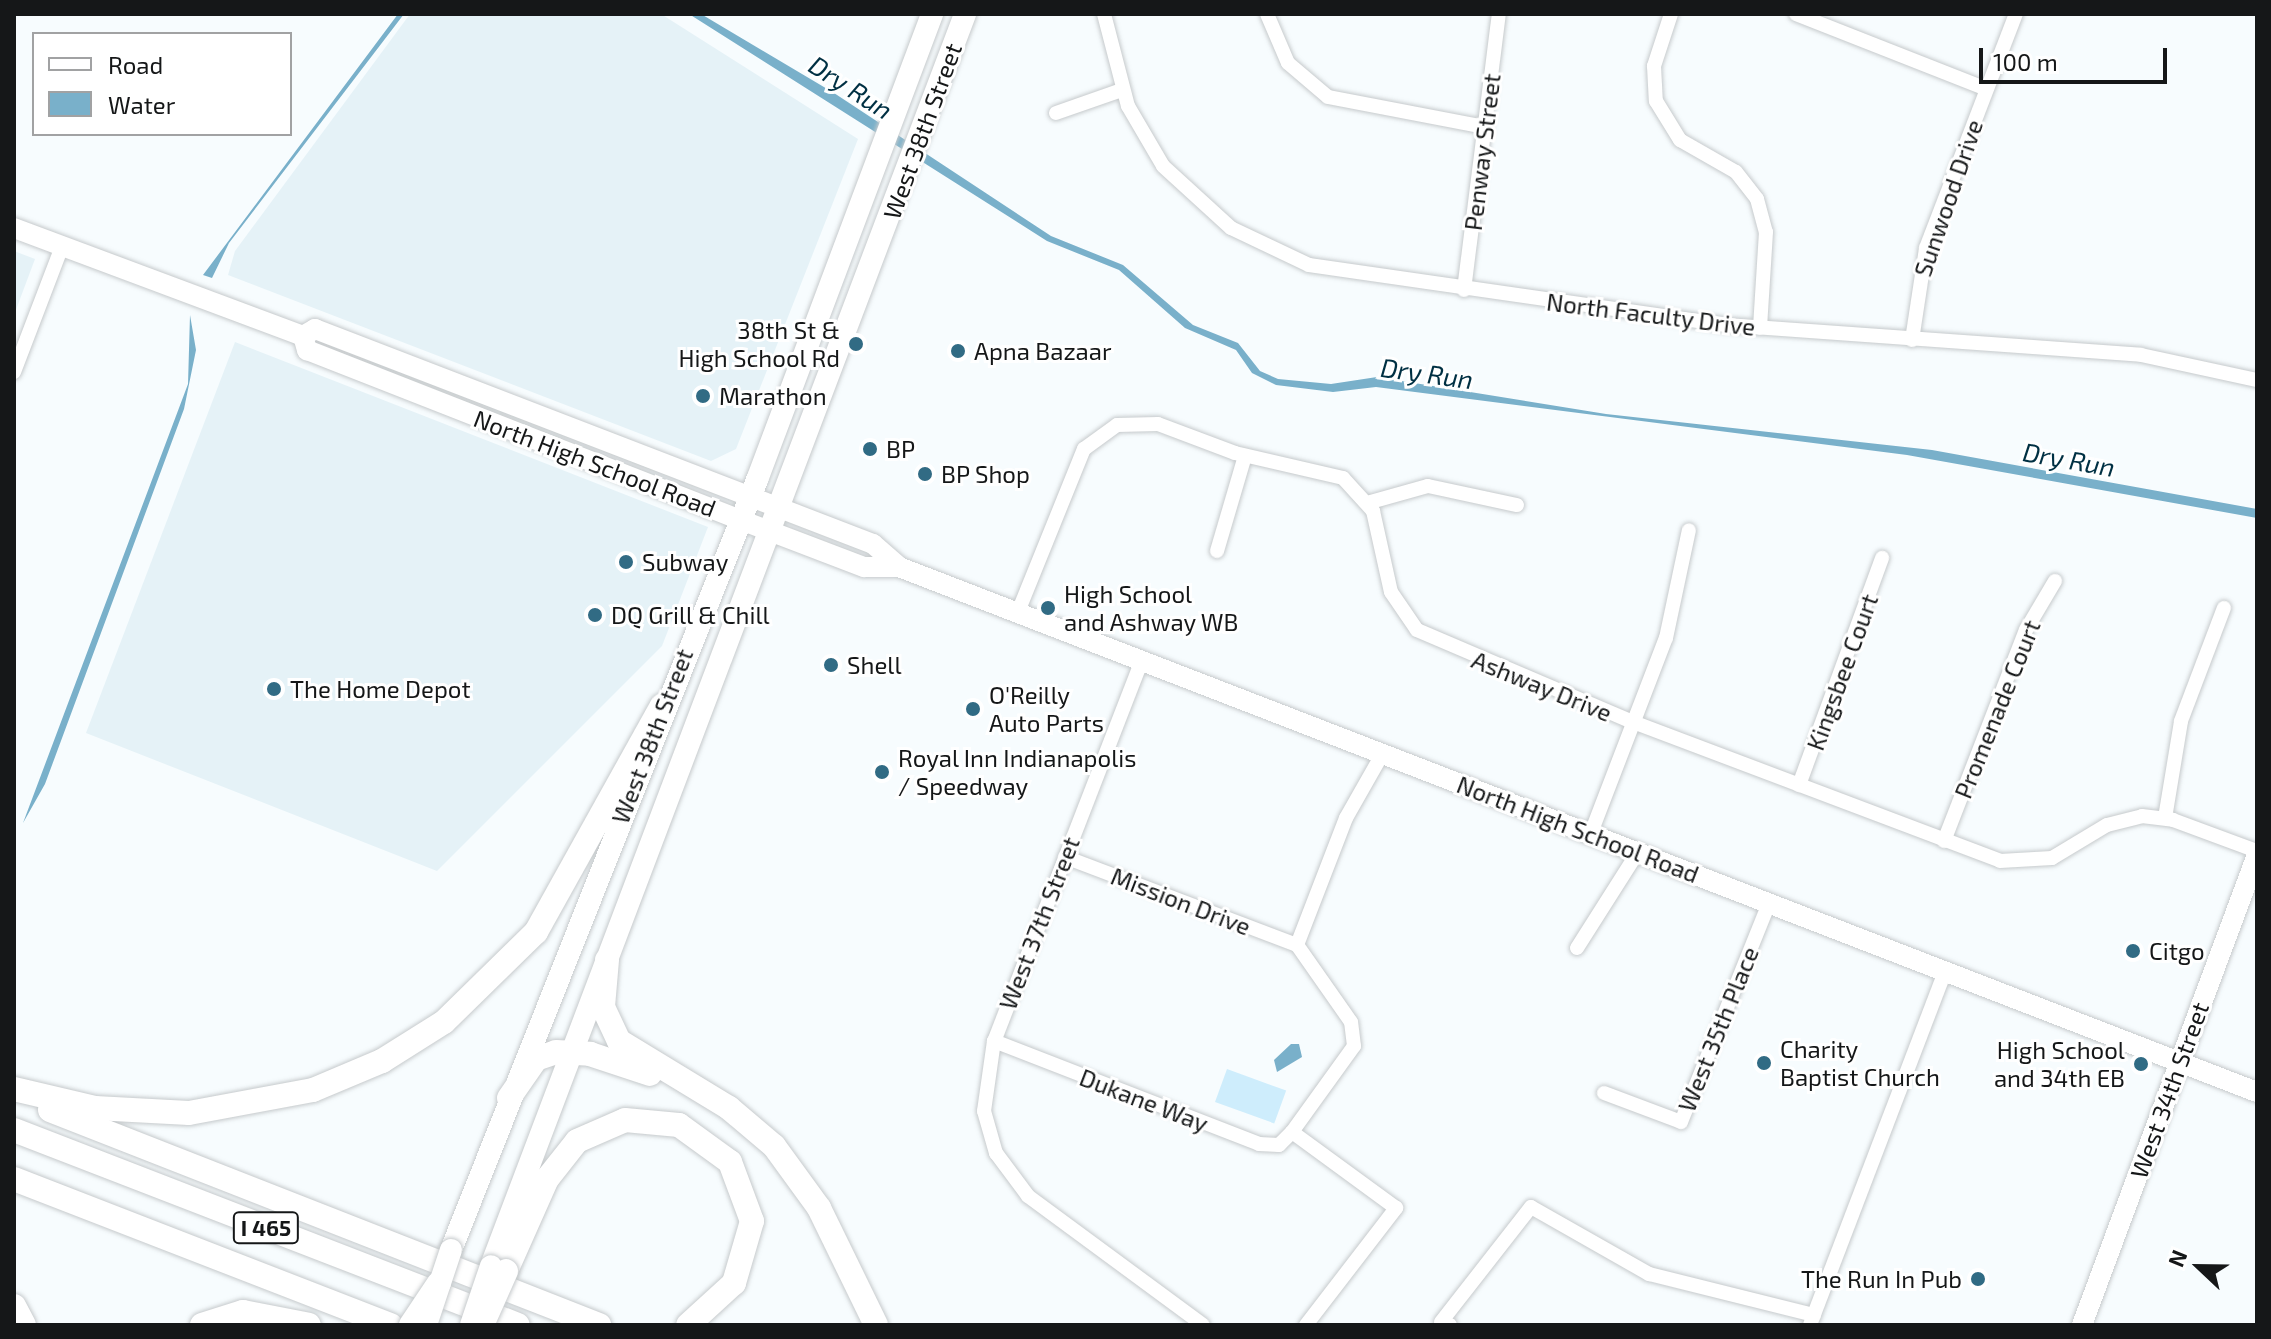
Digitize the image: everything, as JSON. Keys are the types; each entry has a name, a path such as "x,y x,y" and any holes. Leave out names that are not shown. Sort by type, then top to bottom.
{"highway":[{"path":"14,1089 95,1108 189,1113 313,1090 382,1061 454,1014 536,932 662,706"},
{"path":"607,960 603,1007 619,1041 745,1120 786,1161 819,1208 876,1325"},
{"path":"509,1098 536,1059 572,1052 687,1083"},
{"path":"14,1096 599,1325"},
{"path":"482,1325 499,1268 547,1179 577,1141 625,1120 679,1125 730,1162 752,1221 734,1283 688,1325"},
{"name":"I 465","path":"14,1130 518,1325"},
{"name":"I 465","path":"14,1179 391,1325"},
{"path":"411,1325 439,1283"},
{"path":"14,1306 24,1325"},
{"path":"202,1325 243,1312 309,1325"}],"main road":[{"name":"West 38th Street","path":"426,1325 509,1098 662,706 738,519 750,497 932,14"},
{"name":"West 38th Street","path":"471,1325 499,1268 572,1052 965,14"}],"street":[{"name":"North Faculty Drive","path":"1104,14 1122,90 1163,166 1251,240 1325,270 1760,328 2141,355 2257,380"},
{"path":"1267,14 1288,63 1328,97 1485,127"},
{"name":"Penway Street","path":"1464,290 1499,14"},
{"path":"1671,14 1654,66 1656,101 1680,140 1736,172 1757,199 1766,232 1760,328"},
{"path":"1796,14 1986,89"},
{"path":"1838,30 1844,14"},
{"name":"Sunwood Drive","path":"1912,340 1922,258 2016,14"},
{"path":"1056,113 1122,90"},
{"name":"North High School Road","path":"14,228 303,336"},
{"path":"14,372 62,246"},
{"name":"North High School Road","path":"303,336 315,329 873,544 899,567"},
{"name":"North High School Road","path":"303,336 307,350 738,519 864,567 899,567 2257,1092"},
{"path":"1018,612 1075,463 1102,433 1152,423 1245,456 1328,471 1367,503 1428,486 1517,505"},
{"path":"1217,551 1245,456"},
{"name":"Ashway Drive","path":"1367,503 1391,592 1417,630 1633,722 1944,841 2030,863 2069,851 2118,821 2165,818 2257,853"},
{"path":"1591,833 1674,610 1689,530"},
{"name":"Kingsbee Court","path":"1799,785 1882,558"},
{"name":"Promenade Court","path":"1944,841 2026,630 2055,581"},
{"path":"2165,818 2181,721 2224,608"},
{"name":"West 37th Street","path":"1142,660 994,1041 984,1101 992,1146 1028,1196 1203,1325"},
{"path":"1306,1325 1396,1208 1292,1132 1354,1046 1351,1022 1297,945 1346,818 1383,753"},
{"path":"1577,948 1638,852"},
{"name":"West 34th Street","path":"2082,1325 2257,853"},
{"name":"Mission Drive","path":"1065,857 1297,945"},
{"name":"West 35th Place","path":"1604,1093 1681,1122 1769,903"},
{"path":"1450,1325 1441,1322 1531,1207 1649,1274 1812,1320 1945,971"},
{"name":"Dukane Way","path":"994,1041 1259,1144 1279,1145 1292,1132"}],"shaded area":[{"path":"410,14 661,14 858,139 736,449 711,461 228,275 235,251"},
{"path":"14,251 35,259 14,315"},
{"path":"235,342 708,527 662,646 437,871 86,733"},
{"path":"1227,1069 1286,1091 1274,1123 1215,1102"}],"water":[{"path":"398,14 404,14 229,243 212,278 203,275"},
{"name":"Dry Run","path":"689,14 701,14 834,93 1051,236 1123,265 1193,325 1238,343 1260,371 1278,379 1331,384 1377,377 1606,414 1932,450 2257,509 2257,518 1907,455 1376,387 1333,392 1276,385 1252,373 1236,350 1185,328 1119,270 1047,241"},
{"path":"190,315 196,350 184,409 45,784 23,823 188,384"},
{"path":"1291,1044 1299,1044 1302,1057 1277,1072 1274,1060"}],"place":[{"name":"38th St & High School Rd","path":"856,344"},
{"name":"Apna Bazaar","path":"958,351"},
{"name":"Marathon","path":"703,396"},
{"name":"BP","path":"870,449"},
{"name":"BP Shop","path":"925,474"},
{"name":"Subway","path":"626,562"},
{"name":"High School and Ashway WB","path":"1048,608"},
{"name":"DQ Grill & Chill","path":"595,615"},
{"name":"Shell","path":"831,665"},
{"name":"The Home Depot","path":"274,689"},
{"name":"O'Reilly Auto Parts","path":"973,709"},
{"name":"Royal Inn Indianapolis / Speedway","path":"882,772"},
{"name":"Citgo","path":"2133,951"},
{"name":"Charity Baptist Church","path":"1764,1063"},
{"name":"High School and 34th EB","path":"2141,1064"},
{"name":"The Run In Pub","path":"1978,1279"}]}
